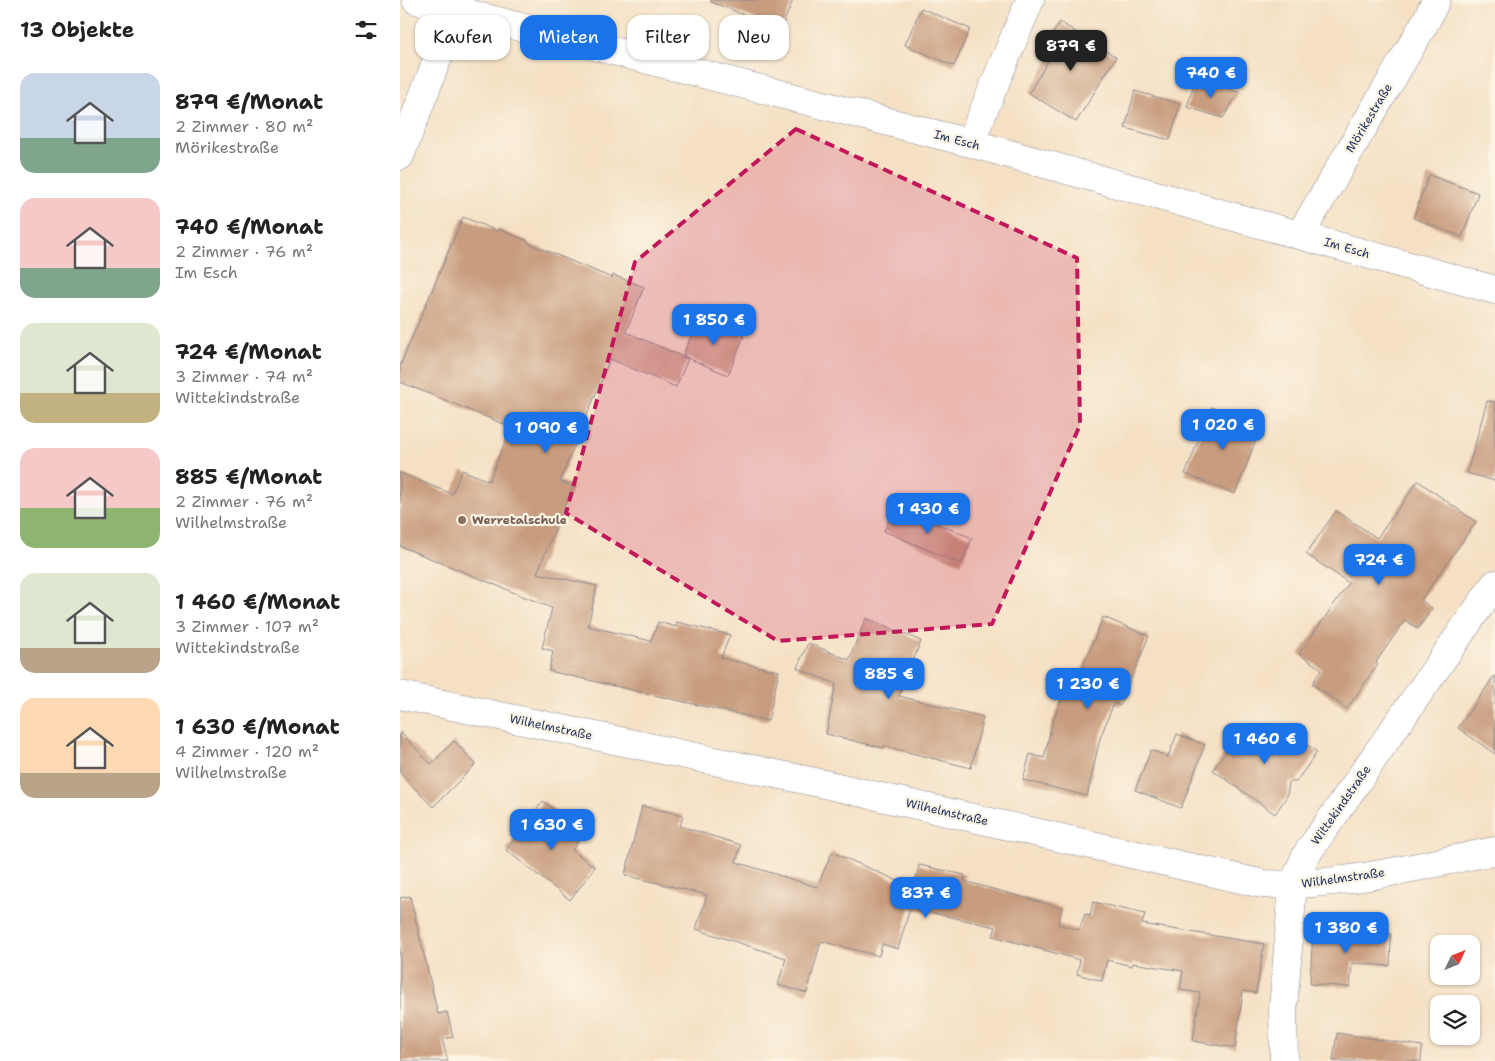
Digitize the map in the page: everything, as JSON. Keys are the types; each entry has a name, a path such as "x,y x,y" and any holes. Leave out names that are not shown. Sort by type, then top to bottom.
{"street":[{"name":"Im Esch","path":"416,0 458,6 970,143 1495,290"},
{"path":"970,143 1030,0"},
{"name":"Mörikestraße","path":"1300,235 1426,21 1436,0"},
{"path":"400,156 458,6"},
{"name":"Wittekindstraße","path":"1284,1061 1283,1010 1293,885 1306,855 1495,584"},
{"name":"Wilhelmstraße","path":"400,695 824,784 1263,884 1293,885 1349,879 1495,851"}],"highlighted area":[{"path":"796,129 1077,258 1080,425 992,624 778,641 566,513 635,262"}],"building":[{"path":"711,0 793,0 787,15 745,15 711,2"},
{"path":"921,8 970,29 954,66 905,45"},
{"path":"1060,22 1116,57 1076,122 1029,93 1051,56 1042,51"},
{"path":"1195,80 1239,92 1223,118 1187,107"},
{"path":"1135,91 1180,104 1170,140 1125,128"},
{"path":"1429,175 1478,193 1462,237 1413,218"},
{"path":"463,217 528,241 528,243 612,278 613,275 644,287 626,332 688,359 676,387 610,359 560,481 573,486 537,573 597,586 588,626 651,641 658,622 676,627 677,622 730,635 721,658 779,671 768,721 549,671 553,651 542,648 552,608 400,546 400,473 452,494 462,470 489,481 511,427 400,382 400,366"},
{"path":"699,318 744,336 728,375 683,356"},
{"path":"1487,401 1495,402 1495,481 1467,473"},
{"path":"1212,407 1261,427 1235,494 1185,474"},
{"path":"1418,481 1476,522 1421,600 1432,608 1418,629 1405,620 1347,709 1312,684 1322,669 1299,654 1349,583 1306,554 1336,511 1377,538"},
{"path":"894,506 972,538 961,564 884,531"},
{"path":"1103,617 1149,636 1120,706 1114,703 1100,738 1087,796 1023,780 1030,754 1044,758 1052,723 1068,682 1076,685"},
{"path":"866,618 921,641 899,696 983,717 971,768 884,746 883,748 826,734 836,684 797,668 808,643 849,660"},
{"path":"1495,675 1495,754 1458,728"},
{"path":"1280,725 1317,752 1296,782 1289,782 1287,796 1275,814 1213,770 1243,727 1267,743"},
{"path":"400,732 431,764 454,741 476,764 433,807 400,773"},
{"path":"1177,734 1205,745 1181,808 1135,790 1151,750 1168,757"},
{"path":"543,801 584,833 572,850 595,867 570,900 506,850"},
{"path":"642,806 683,815 680,826 741,845 736,862 817,887 832,852 914,888 919,865 965,875 964,881 1062,908 1058,924 1079,930 1085,914 1090,916 1093,902 1145,914 1142,924 1264,944 1256,993 1243,991 1235,1048 1193,1041 1200,993 1180,990 1183,971 1133,963 1132,966 1107,960 1102,981 1077,974 1080,960 993,936 996,927 910,908 898,949 882,944 879,956 821,941 807,993 778,985 786,958 696,929 707,895 625,875"},
{"path":"410,896 438,1014 447,1012 453,1037 442,1039 448,1061 400,1061 400,898"},
{"path":"1313,928 1391,934 1390,966 1352,963 1350,987 1310,984"},
{"path":"1337,1033 1422,1046 1421,1061 1333,1061"}],"place":[{"name":"Werretalschule","path":"462,520"}]}
